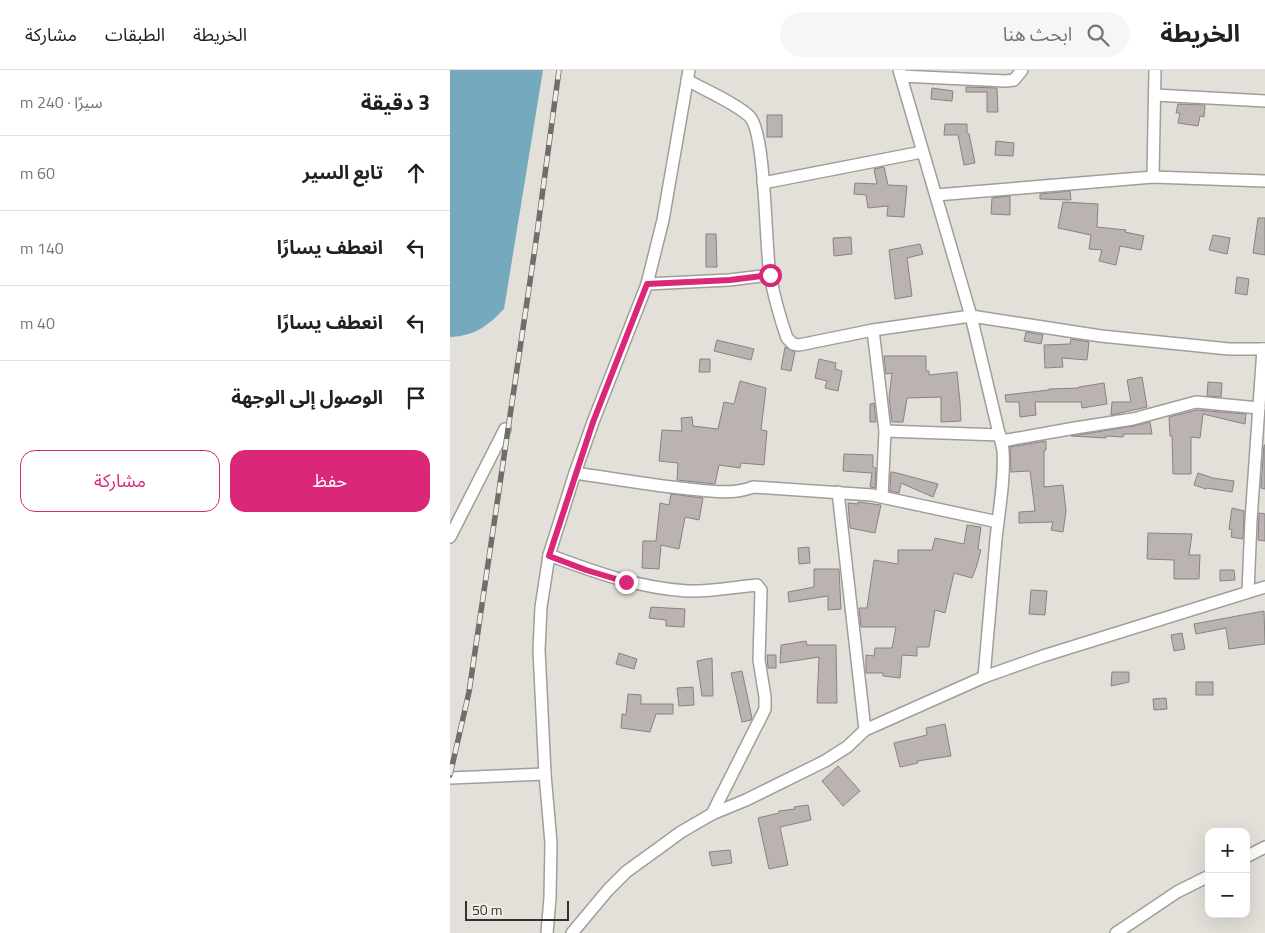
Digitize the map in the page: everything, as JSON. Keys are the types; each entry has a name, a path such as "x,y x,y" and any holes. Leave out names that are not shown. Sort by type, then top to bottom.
{"street":[{"path":"984,677 1004,468 1001,438 970,316 900,73 1006,81 1014,80 1022,70"},
{"path":"1153,177 1155,70"},
{"path":"547,933 551,843 545,774 539,650 541,607 549,556 593,422 647,284 663,220 688,75 750,117 757,129 770,275 786,338 792,344 799,345 873,330 970,316 1110,337 1229,349 1264,349 1251,520 1248,592"},
{"path":"1155,95 1265,101"},
{"path":"763,183 922,152"},
{"path":"936,195 1153,177 1265,181"},
{"path":"647,284 730,280 770,275"},
{"path":"873,330 885,431 882,497"},
{"path":"885,431 1001,438 1133,419 1196,402 1259,408"},
{"path":"450,537 505,429"},
{"path":"575,473 637,483 702,490 745,490 753,487 838,492 882,497 998,522"},
{"path":"838,492 865,730"},
{"path":"549,556 626,582 686,591 756,585 761,590 759,660 765,709 712,814"},
{"path":"572,933 608,890 626,872 680,832 712,814 746,800 825,761 847,747 865,730 984,677 1043,656 1265,587"},
{"path":"450,778 545,774"},
{"path":"1250,855 1265,847"},
{"path":"1116,933 1177,892 1205,878"}],"water":[{"path":"450,70 543,70 504,309 480,329 466,335 450,337"}],"building":[{"path":"966,87 997,88 998,112 987,112 987,92 966,92"},
{"path":"932,88 953,91 952,101 931,99"},
{"path":"1178,104 1205,105 1204,117 1200,116 1198,126 1178,123 1180,113 1176,113"},
{"path":"767,115 782,115 782,137 767,137"},
{"path":"945,124 967,124 967,133 969,134 975,163 964,165 958,135 944,135"},
{"path":"996,141 1014,143 1013,156 995,155"},
{"path":"884,167 888,185 907,186 904,217 887,216 888,206 868,208 866,195 854,194 855,183 877,184 874,169"},
{"path":"1070,191 1071,200 1040,199 1040,194"},
{"path":"1010,196 1010,215 991,214 992,198"},
{"path":"1063,202 1098,204 1097,227 1126,230 1125,232 1144,236 1141,250 1120,246 1116,265 1099,261 1102,250 1089,249 1091,235 1058,228"},
{"path":"1258,218 1265,218 1265,255 1253,253"},
{"path":"706,234 716,234 717,267 706,267"},
{"path":"1213,235 1230,238 1227,254 1209,250"},
{"path":"851,237 852,254 834,256 833,238"},
{"path":"920,244 923,254 907,258 912,296 895,299 889,250"},
{"path":"1237,277 1249,279 1247,295 1235,293"},
{"path":"1026,332 1043,335 1041,344 1024,341"},
{"path":"1071,339 1089,342 1087,360 1062,358 1063,367 1045,368 1044,345 1070,344"},
{"path":"717,340 754,349 751,360 714,351"},
{"path":"785,347 795,352 791,371 781,369"},
{"path":"884,356 926,356 926,371 929,371 929,375 957,372 961,421 941,422 941,397 907,398 903,422 892,422 889,398 892,373 886,374"},
{"path":"700,359 710,359 710,372 699,372"},
{"path":"819,359 836,363 835,369 842,371 838,391 825,388 827,381 815,378"},
{"path":"1142,377 1147,407 1111,415 1112,402 1131,402 1127,380"},
{"path":"740,381 766,388 761,430 767,431 764,465 741,463 740,468 719,465 715,484 677,480 678,463 659,461 662,430 682,431 681,418 692,417 693,426 718,429 724,402 734,404"},
{"path":"1208,382 1222,383 1221,397 1207,396"},
{"path":"1104,383 1107,404 1082,408 1081,402 1035,402 1036,415 1020,417 1019,402 1006,402 1005,395 1049,389 1079,388"},
{"path":"874,403 876,422 870,422 870,404"},
{"path":"1197,410 1246,414 1245,424 1203,414 1200,438 1191,437 1191,474 1173,474 1172,436 1170,436 1169,417"},
{"path":"1150,422 1152,434 1124,434 1123,437 1106,436 1106,438 1071,436 1134,426"},
{"path":"1046,441 1046,450 1044,451 1044,487 1063,485 1066,511 1063,532 1051,530 1053,522 1019,523 1019,512 1035,511 1030,471 1011,472 1010,447"},
{"path":"1265,445 1265,489 1261,488"},
{"path":"844,454 873,455 873,467 876,468 875,488 870,487 872,473 843,471"},
{"path":"891,472 938,484 933,497 901,483 899,493 890,491"},
{"path":"1198,473 1213,478 1234,481 1232,492 1206,489 1194,485"},
{"path":"671,494 703,498 699,520 685,517 679,549 661,545 659,569 642,568 643,541 656,541 660,503 669,505"},
{"path":"858,502 881,505 875,533 850,528 848,503 858,504"},
{"path":"1232,508 1244,511 1243,539 1231,537 1232,530 1229,529"},
{"path":"1259,513 1265,514 1265,541 1258,540"},
{"path":"967,525 981,527 978,549 981,550 976,568 972,578 954,573 945,613 935,610 929,647 917,647 917,656 902,655 900,678 883,676 883,673 866,673 866,655 874,656 875,648 892,648 896,627 861,627 859,608 867,608 874,560 898,564 898,550 932,550 935,538 964,544"},
{"path":"1148,533 1192,534 1189,555 1200,555 1199,579 1174,579 1174,560 1147,559"},
{"path":"809,547 810,563 799,564 798,548"},
{"path":"814,569 839,569 841,609 828,610 828,596 789,602 788,592 814,587"},
{"path":"1220,570 1234,570 1235,580 1220,581"},
{"path":"1031,590 1047,591 1045,615 1029,614"},
{"path":"651,607 685,609 684,627 666,626 666,620 649,618"},
{"path":"1264,611 1265,644 1229,649 1226,628 1196,634 1194,624"},
{"path":"1182,633 1185,649 1174,651 1171,635"},
{"path":"806,641 807,645 836,645 837,703 817,703 819,657 780,663 781,645"},
{"path":"619,653 637,659 634,669 616,664"},
{"path":"767,655 776,655 776,668 768,668"},
{"path":"712,658 713,696 702,696 697,661"},
{"path":"742,671 752,718 742,722 731,673"},
{"path":"1112,672 1129,672 1129,682 1111,686"},
{"path":"1196,682 1213,682 1213,695 1196,695"},
{"path":"693,687 694,705 679,706 677,688"},
{"path":"628,694 641,695 641,704 673,704 673,714 656,714 650,732 621,728 622,714 626,715"},
{"path":"1166,698 1167,709 1154,710 1153,699"},
{"path":"945,724 951,756 917,761 918,763 900,767 894,743 927,735 926,728"},
{"path":"838,766 860,791 843,806 822,781"},
{"path":"808,805 811,820 780,827 788,865 769,869 758,818 779,813 779,811 795,809 794,807"},
{"path":"730,850 732,863 712,866 709,852"}],"railway":[{"path":"450,775 469,692 536,241 559,70"}],"route":[{"path":"626,582 549,556 593,422 647,284 730,280 770,275"}]}
